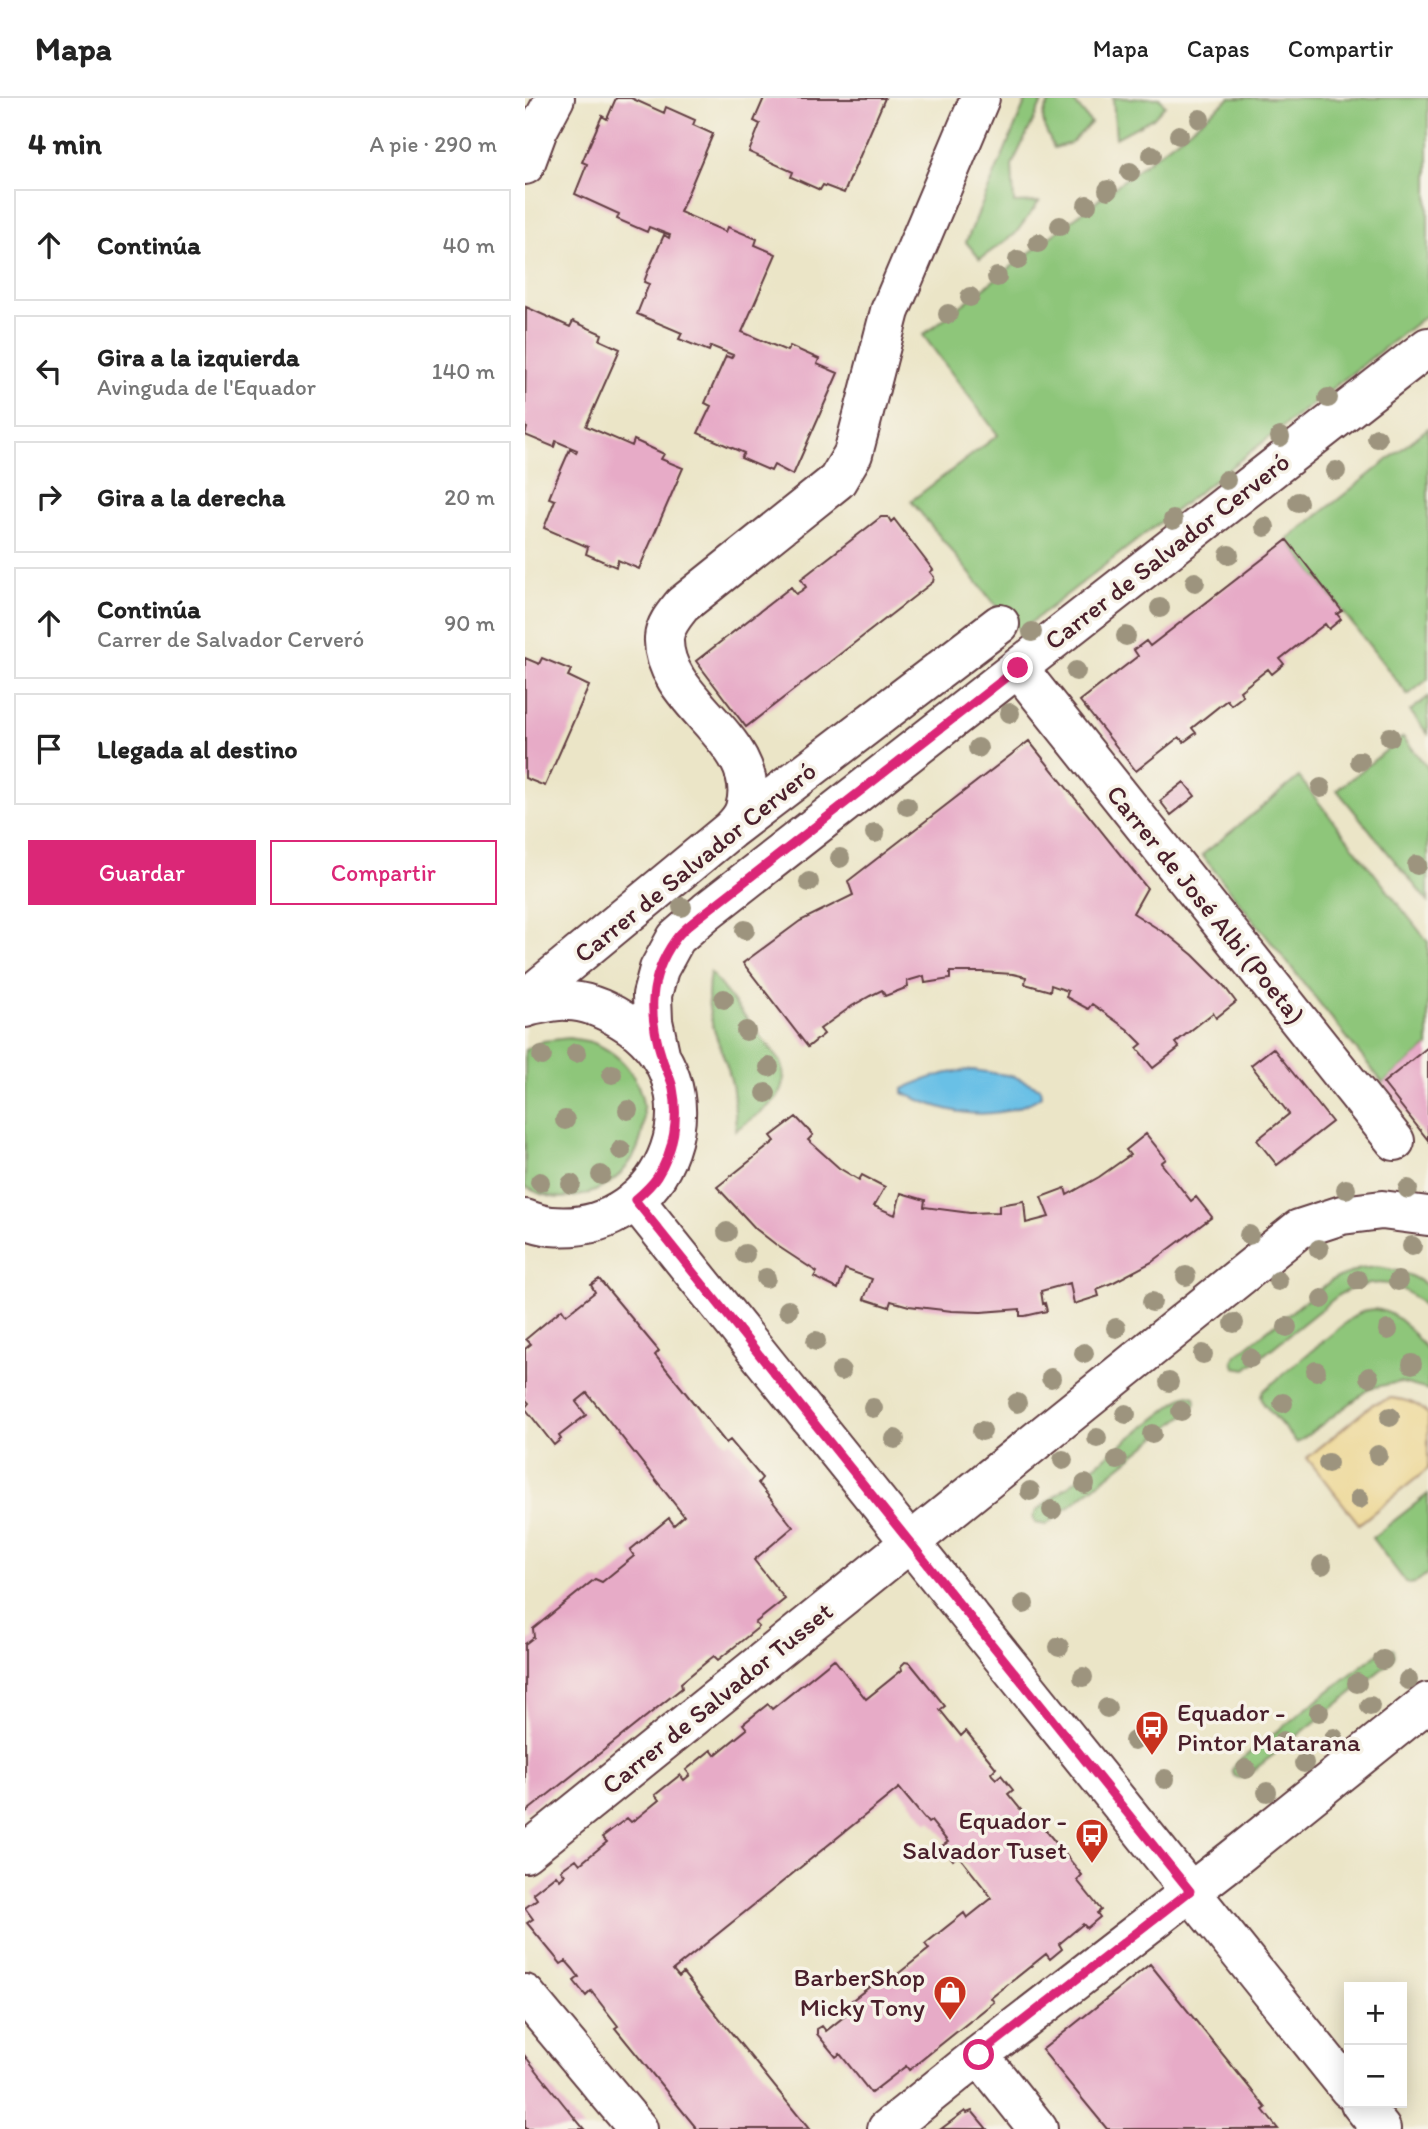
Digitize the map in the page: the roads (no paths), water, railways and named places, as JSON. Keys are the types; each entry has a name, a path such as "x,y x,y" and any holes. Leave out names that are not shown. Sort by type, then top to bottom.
{"street":[{"path":"730,830 745,811 749,789 743,766 674,676 666,657 664,636 670,619 682,605 837,481 853,454 890,311 980,98"},
{"path":"525,165 539,113"},
{"name":"Carrer de Salvador Cerveró","path":"661,1058 653,1021 652,995 659,969 676,938 1428,347"},
{"name":"Carrer de Salvador Cerveró","path":"525,999 730,830 1000,624"},
{"name":"Carrer de José Albi (Poeta)","path":"1018,668 1395,1141"},
{"path":"525,1008 568,1001 605,1009 637,1028 661,1058 673,1087 676,1118 671,1149 657,1178 635,1200 610,1217 580,1225 550,1226 525,1219"},
{"path":"635,1200 1344,2083"},
{"name":"Carrer de Salvador Tusset","path":"525,1853 1299,1229 1342,1214 1382,1210 1428,1216"},
{"path":"887,2129 1244,1850 1428,1702"},
{"path":"525,1994 638,2129"},
{"path":"979,2055 1038,2129"},
{"path":"1364,2108 1381,2129"}],"water":[{"path":"973,1070 1013,1076 1040,1088 1041,1096 1016,1108 987,1114 944,1109 903,1093 903,1089 928,1078"}],"place":[{"name":"Equador - Pintor Matarana","path":"1152,1757"},
{"name":"Equador - Salvador Tuset","path":"1092,1865"},
{"name":"BarberShop Micky Tony","path":"950,2022"}]}
